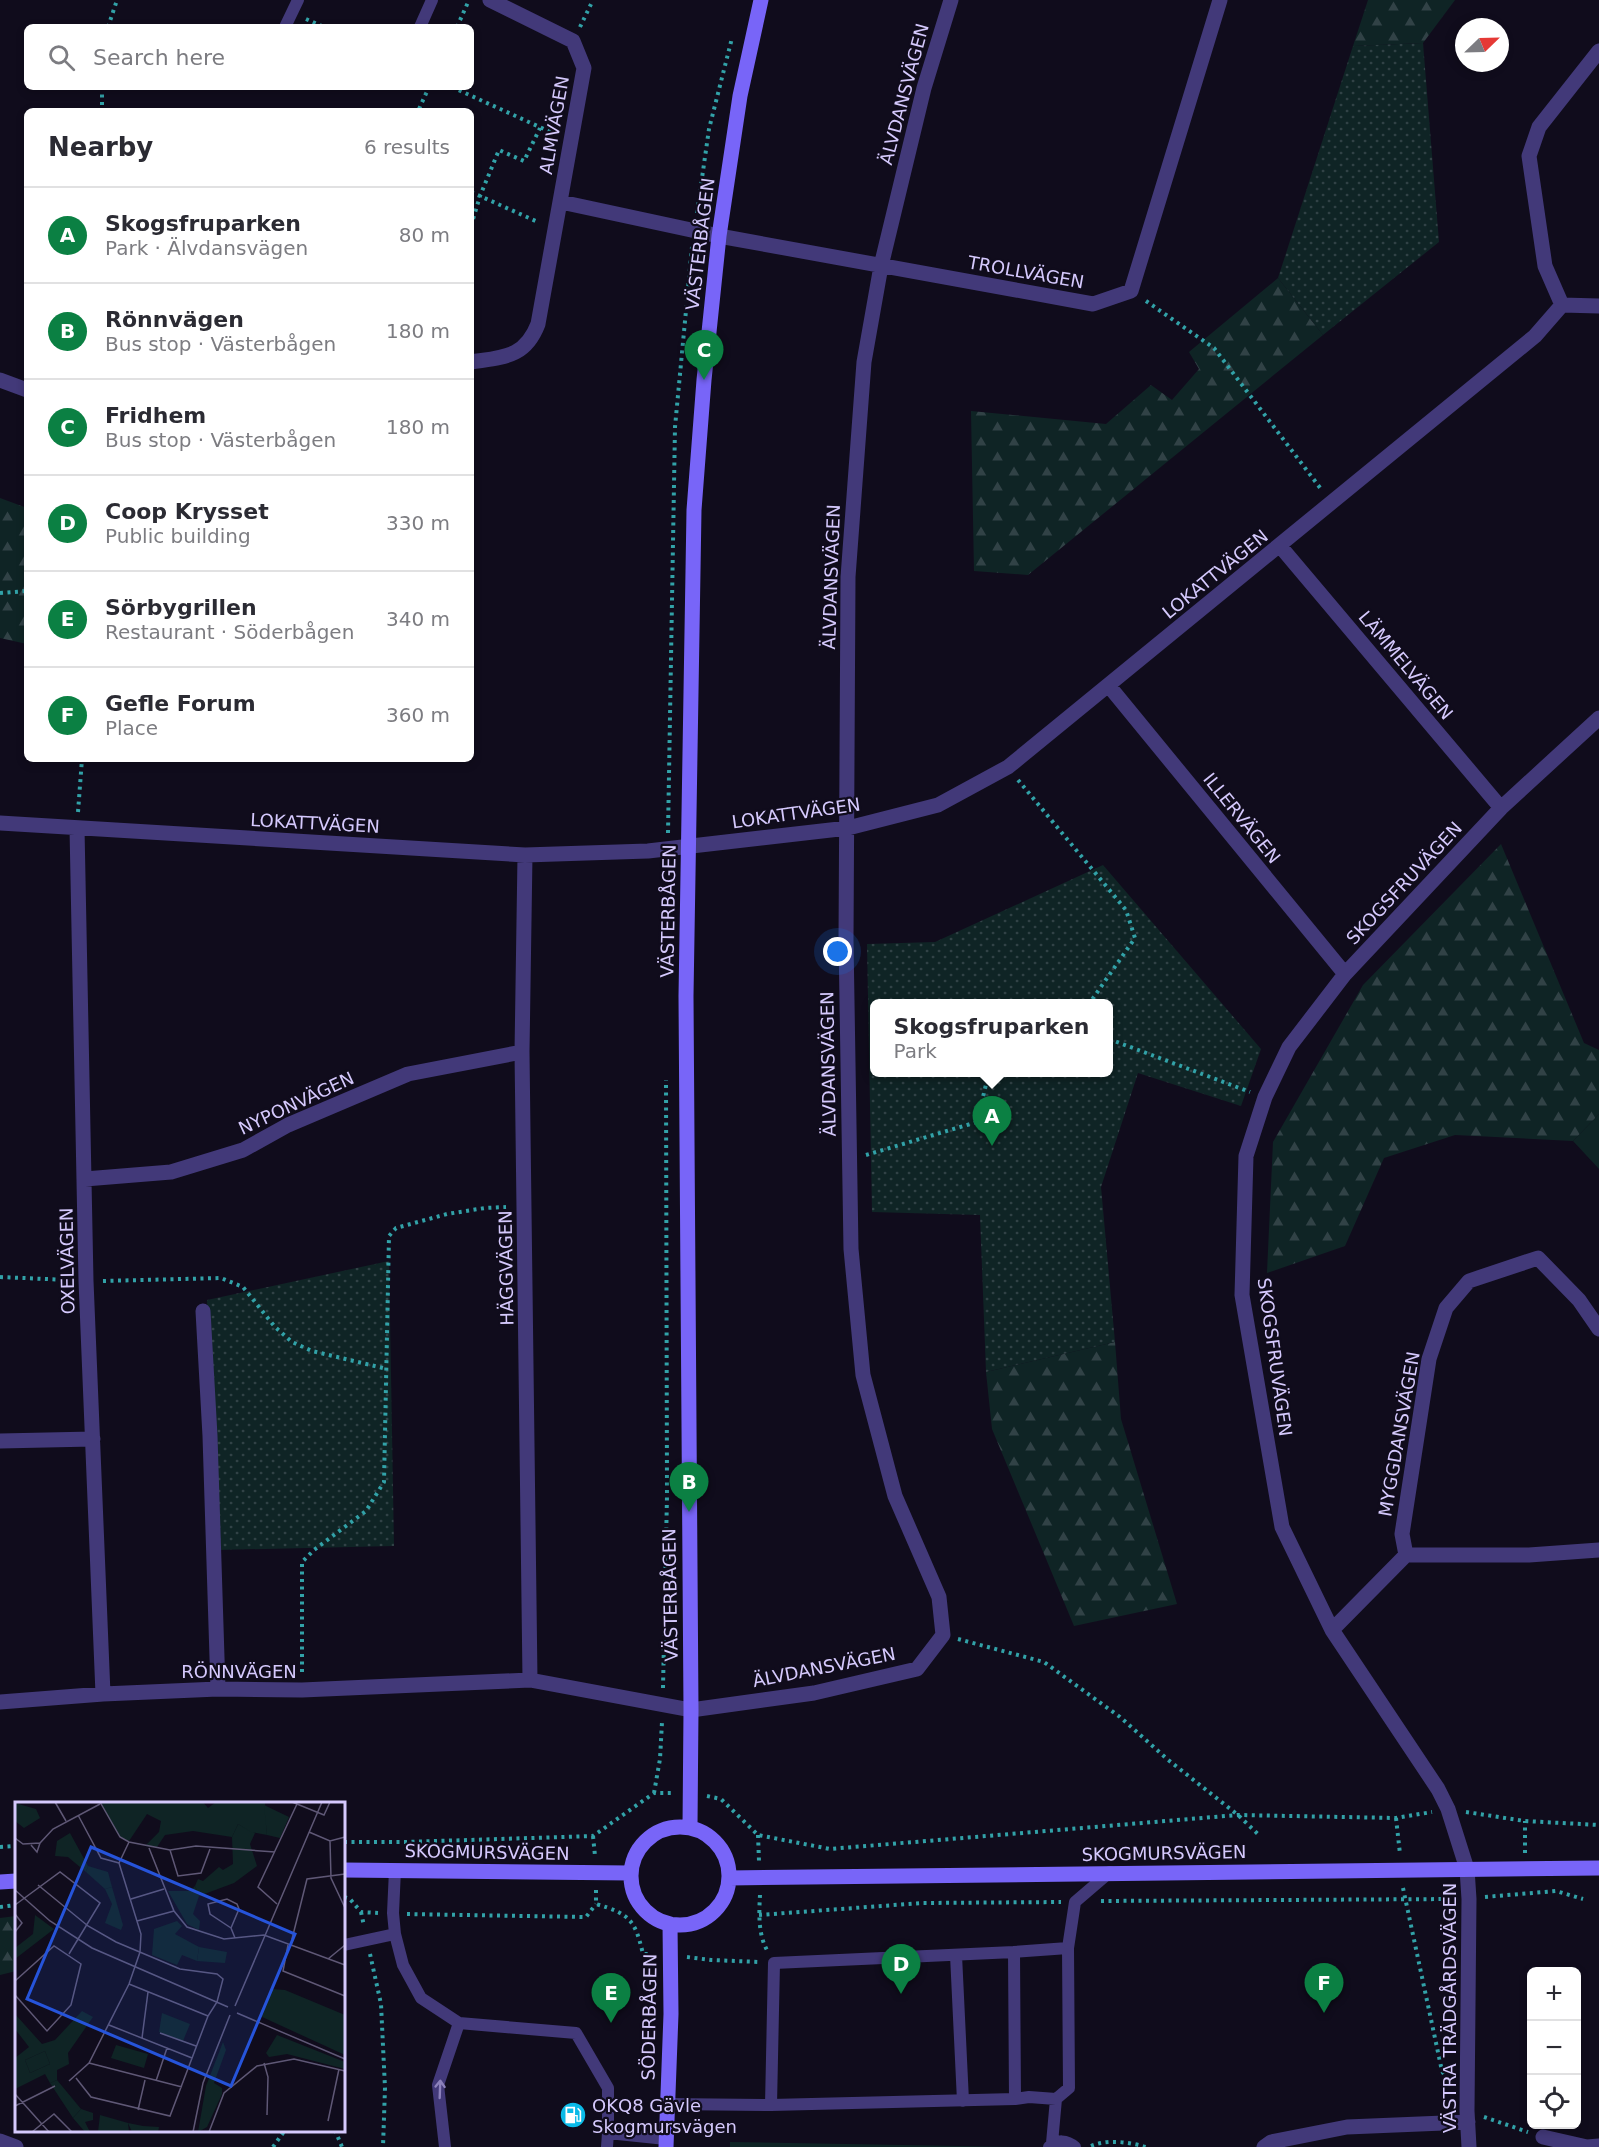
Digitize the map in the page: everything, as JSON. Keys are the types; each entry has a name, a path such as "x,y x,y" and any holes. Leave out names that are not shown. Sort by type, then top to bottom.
{"street":[{"path":"490,0 573,41"},
{"name":"VÄSTERBÅGEN","path":"690,1827 686,1008 694,510 704,380 719,236 740,96 762,0"},
{"name":"ÄLVDANSVÄGEN","path":"691,1710 814,1693 917,1669 943,1635 939,1597 895,1496 863,1375 851,1249 846,940 848,577 864,362 881,266 924,88 951,0"},
{"path":"1131,291 1220,0"},
{"name":"ALMVÄGEN","path":"474,362 502,357 519,351 532,339 538,324 584,68 573,41"},
{"path":"1599,51 1539,127 1529,156 1545,266 1562,305 1599,306"},
{"name":"ALMVÄGEN","path":"561,202 719,236"},
{"name":"TROLLVÄGEN","path":"719,236 1093,304 1131,291"},
{"name":"LOKATTVÄGEN","path":"0,823 525,855 648,851 848,828 938,805 1008,767 1535,336 1562,305"},
{"path":"0,380 24,389"},
{"name":"LÄMMELVÄGEN","path":"1280,546 1501,808"},
{"name":"ILLERVÄGEN","path":"1109,686 1345,974"},
{"name":"SKOGSFRUVÄGEN","path":"1467,1869 1448,1809 1438,1789 1332,1630 1282,1527 1242,1295 1246,1156 1265,1097 1289,1047 1345,974 1501,808 1599,718"},
{"name":"OXELVÄGEN","path":"77,828 86,1281 103,1694"},
{"name":"HÄGGVÄGEN","path":"525,855 522,1052 530,1680"},
{"name":"NYPONVÄGEN","path":"85,1179 171,1172 243,1150 288,1125 408,1074 522,1052"},
{"name":"MYGGDANSVÄGEN","path":"1406,1555 1402,1534 1429,1359 1446,1308 1453,1299 1469,1281 1538,1258 1579,1300 1599,1329"},
{"path":"203,1311 210,1436 218,1689"},
{"path":"0,1441 93,1439"},
{"path":"1332,1630 1406,1555 1529,1555 1599,1550"},
{"name":"RÖNNVÄGEN","path":"0,1702 103,1694 218,1689 302,1690 530,1680 691,1710"},
{"path":"672,1827 690,1827 708,1836 722,1851 728,1864 729,1878 725,1894 716,1909 695,1922 670,1924 646,1911 637,1900 630,1873 634,1857 643,1842 656,1832 672,1827"},
{"name":"SKOGMURSVÄGEN","path":"729,1878 1599,1868"},
{"name":"VÄSTRA TRÄDGÅRDSVÄGEN","path":"1467,1869 1469,2147"},
{"name":"SKOGMURSVÄGEN","path":"345,1870 630,1873"},
{"path":"0,1882 15,1881"},
{"name":"SÖDERBÅGEN","path":"666,2143 671,2014 670,1924"},
{"path":"1264,2147 1271,2142 1347,2127 1468,2122"},
{"path":"1543,2137 1587,2147 1599,2146"},
{"path":"0,2141 16,2147"}],"lane":[{"path":"286,24 298,0"},
{"path":"421,24 432,0"},
{"path":"395,1870 393,1913 395,1934 403,1965 421,1998 459,2023 576,2033 608,2088 607,2147"},
{"path":"1050,2145 1056,2099 1069,2088 1068,1948 1075,1902 1110,1872"},
{"path":"345,1945 395,1934"},
{"path":"771,2105 774,1963 1068,1948"},
{"path":"1014,1952 1015,2099"},
{"path":"956,1955 963,2101"},
{"path":"445,2147 438,2085 459,2023"},
{"path":"667,2104 771,2105 963,2101 1029,2097 1056,2099"},
{"path":"608,2133 666,2143"},
{"path":"1050,2145 1059,2141 1067,2141 1075,2147"}],"path":[{"path":"109,24 117,0"},
{"path":"458,24 469,0"},
{"path":"573,41 593,0"},
{"path":"102,90 102,108"},
{"path":"419,108 428,90"},
{"path":"458,90 571,141"},
{"path":"474,216 499,150 524,161 540,128"},
{"path":"474,193 556,229"},
{"path":"1131,291 1214,348 1332,504"},
{"path":"0,593 24,591"},
{"path":"77,828 82,762"},
{"path":"1008,767 1126,910 1135,938 1092,999"},
{"path":"1113,1040 1265,1097"},
{"path":"849,1160 977,1122 988,1077"},
{"path":"302,1690 302,1562 314,1550 366,1511 384,1482 389,1236 396,1228 447,1214 485,1208 525,1207"},
{"path":"0,1277 86,1281 221,1278 243,1287 275,1327 292,1341 312,1351 387,1369"},
{"path":"943,1635 1044,1662 1120,1717 1260,1836"},
{"path":"758,1835 830,1849 1238,1815 1396,1818 1448,1809 1525,1821 1599,1825"},
{"path":"345,1842 593,1836"},
{"path":"0,1847 15,1846"},
{"path":"774,1963 763,1943 759,1914 922,1903 1469,1899 1556,1891 1582,1899"},
{"path":"345,1897 350,1899 361,1912 381,2004 385,2088 383,2147"},
{"path":"361,1912 586,1917 596,1904"},
{"path":"0,1907 15,1905"},
{"path":"273,2147 284,2132"},
{"path":"336,2132 342,2147"},
{"path":"1090,2147 1098,2144 1130,2142 1146,2147"}],"green space":[{"path":"1368,0 1455,0 1423,43 1353,46"},
{"path":"1423,43 1439,242 1323,335 1278,278 1353,46"},
{"path":"1278,278 1323,335 1028,575 974,571 971,411 1106,424 1151,385 1172,400 1199,369 1189,352"},
{"path":"0,498 24,507 24,643 0,638"},
{"path":"1501,844 1584,1043 1599,1050 1599,1114 1573,1141 1455,1135 1384,1158 1345,1246 1267,1273 1273,1142 1363,985"},
{"path":"1103,865 1261,1049 1241,1106 1138,1073 1101,1187 1115,1342 986,1372 980,1215 872,1212 867,944 935,942"},
{"path":"1599,1114 1599,1169 1573,1141"},
{"path":"389,1261 394,1546 217,1550 207,1300"},
{"path":"1115,1342 1121,1419 1177,1604 1074,1626 992,1429 986,1372"},
{"path":"15,1916 15,1971 0,1975 0,1918"},
{"path":"730,2142 1019,2147 730,2147"}],"place":[{"name":"Fridhem","path":"704,380"},
{"name":"Skogsfruparken","path":"992,1146"},
{"name":"Rönnvägen","path":"689,1512"},
{"name":"Coop Krysset","path":"901,1994"},
{"name":"Gefle Forum","path":"1324,2013"},
{"name":"Sörbygrillen","path":"611,2023"},
{"name":"OKQ8 Gävle Skogmursvägen","path":"573,2115"}]}
